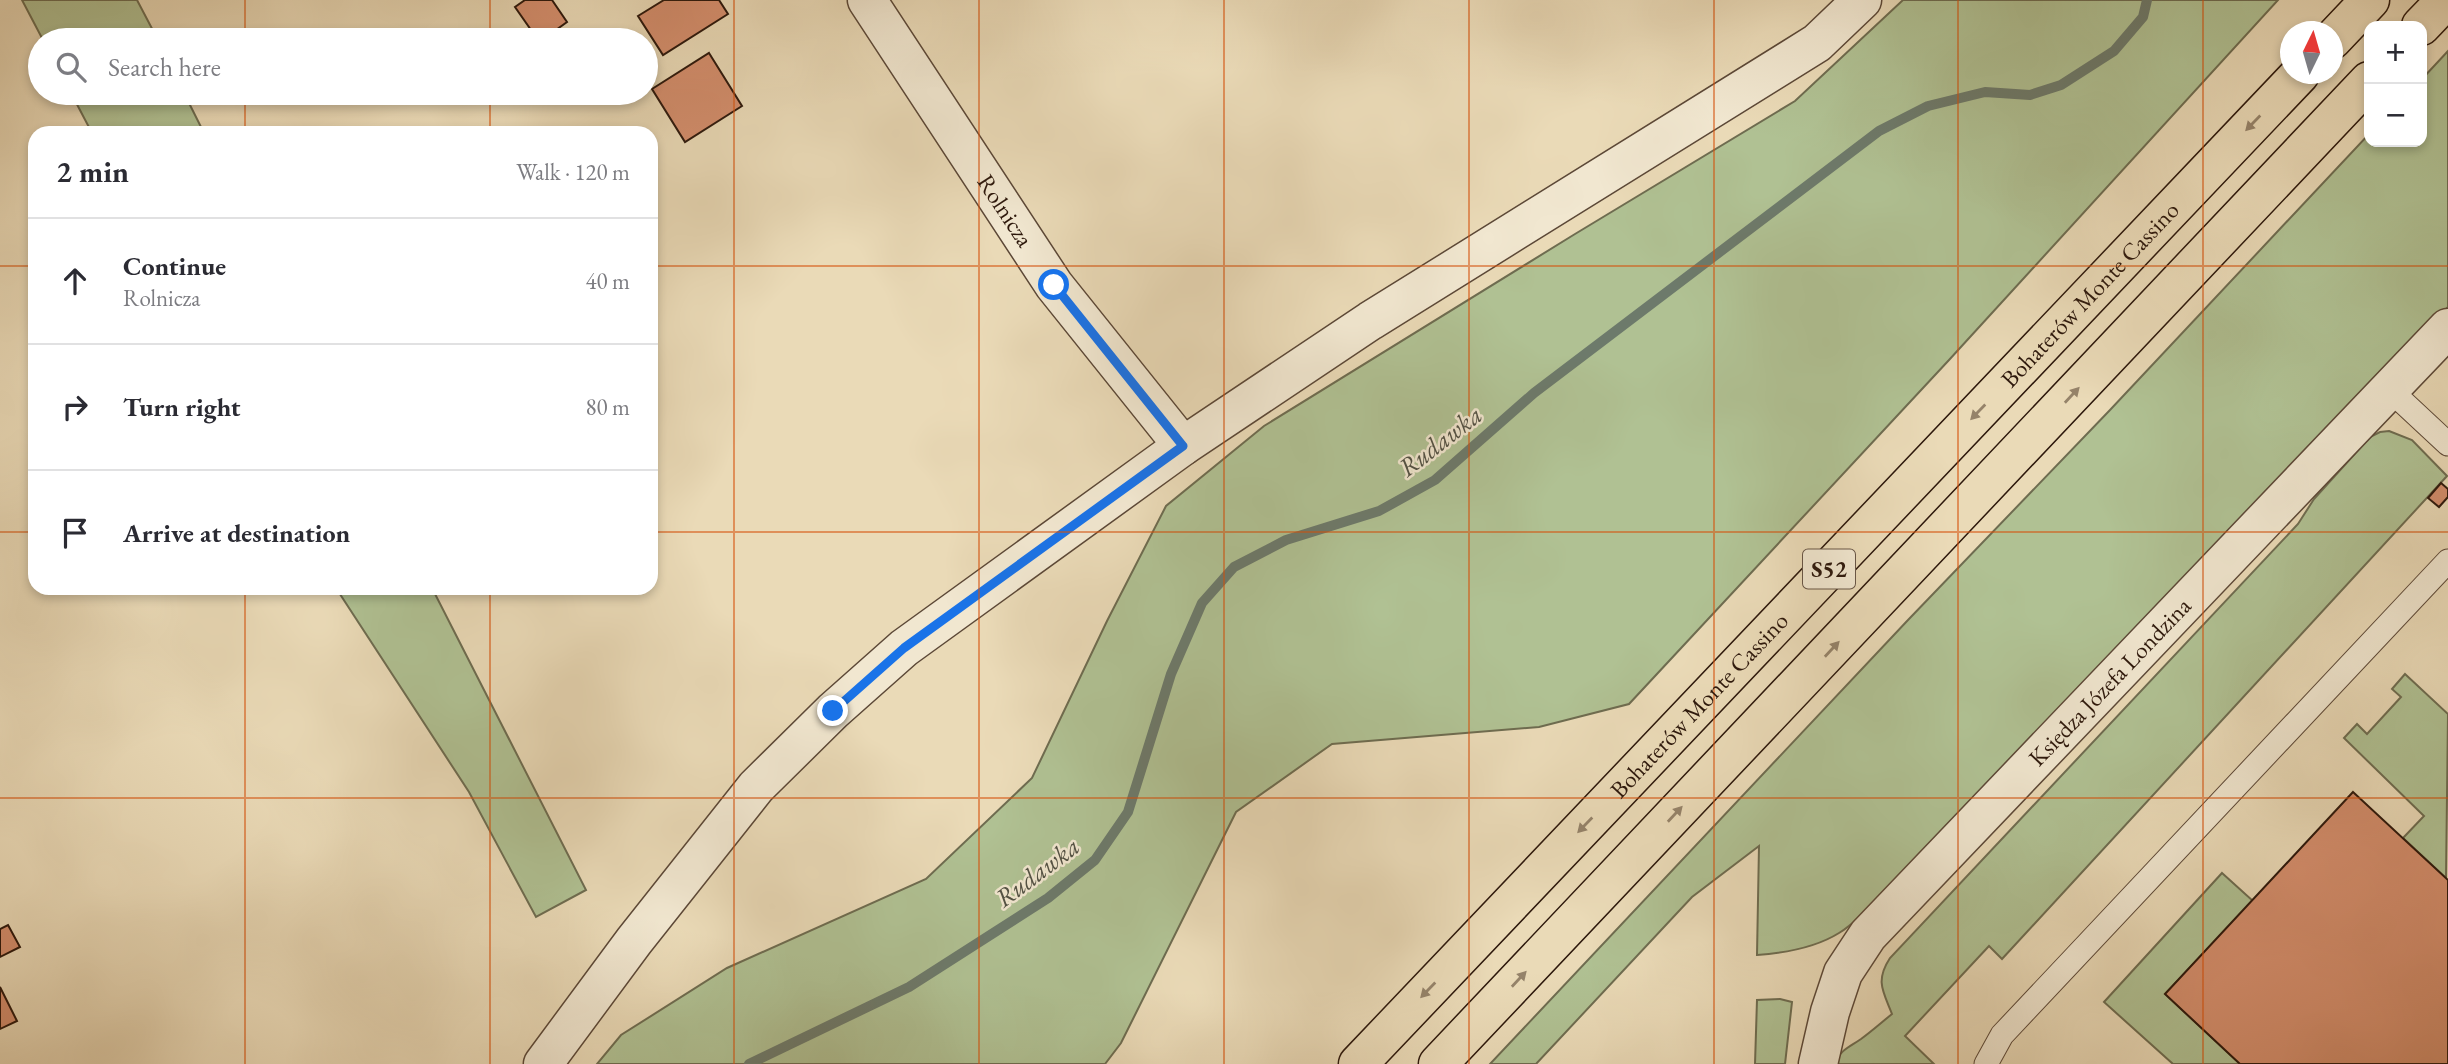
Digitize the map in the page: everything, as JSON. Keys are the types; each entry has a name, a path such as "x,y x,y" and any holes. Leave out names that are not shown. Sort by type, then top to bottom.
{"highway":[{"path":"2343,29 2370,0"},
{"path":"2426,21 2446,0"},
{"name":"Bohaterów Monte Cassino","path":"1358,1064 2290,84"},
{"name":"S52","path":"1438,1064 2366,84"}],"street":[{"name":"Rolnicza","path":"867,0 1054,285 1183,446"},
{"path":"542,1064 634,940 757,787 833,711 904,648 1183,446 1370,321 1817,43 1862,0"},
{"name":"Księdza Józefa Londzina","path":"1818,1064 1830,1012 1843,973 1868,936 2448,328"}],"lane":[{"path":"2390,390 2448,444"},
{"path":"1986,1064 2002,1035 2448,561"}],"green space":[{"path":"22,0 137,0 152,28 37,28"},
{"path":"1903,0 2278,0 1949,360 1629,704 1539,727 1332,744 1236,812 1121,1043 1105,1064 597,1064 621,1035 727,968 926,879 1032,778 1107,621 1166,506 1264,426 1795,101"},
{"path":"2448,51 2448,307 2380,380 1874,904 1848,927 1810,946 1757,955 1759,846 1692,897 1536,1064 1490,1064 2364,139 2364,147 2427,147 2427,74"},
{"path":"77,105 190,105 200,126 88,126"},
{"path":"2389,431 2412,440 2447,476 2002,959 1989,946 1905,1036 1934,1064 1833,1064 1842,1052 1892,1014 1882,986 1885,966 1890,958 2298,524 2314,499 2370,437"},
{"path":"341,595 436,595 586,890 536,917 469,792"},
{"path":"2405,674 2448,714 2446,878 2403,838 2424,816 2344,738 2357,724 2367,734 2401,697 2392,689"},
{"path":"2222,873 2253,901 2165,994 2240,1064 2173,1064 2104,1002"},
{"path":"1780,999 1792,1002 1785,1064 1755,1064 1757,1000"}],"building":[{"path":"525,0 552,0 567,22 559,28 530,28 515,7"},
{"path":"664,0 719,0 728,14 663,55 658,47 658,28 646,28 638,16"},
{"path":"709,53 742,106 685,142 658,99 658,85"},
{"path":"2441,483 2448,489 2448,497 2439,507 2428,498"},
{"path":"2353,792 2448,880 2448,1064 2240,1064 2165,994"},
{"path":"8,925 20,947 0,957 0,929"},
{"path":"0,987 17,1021 0,1029"}],"waterway":[{"name":"Rudawka","path":"749,1064 909,987 1048,898 1095,860 1128,812 1171,674 1202,603 1234,567 1286,540 1379,511 1435,480 1534,393 1879,131 1928,106 1985,92 2030,95 2061,85 2114,51 2143,17 2147,0"}],"route":[{"path":"833,711 904,648 1183,446 1054,285"}]}
